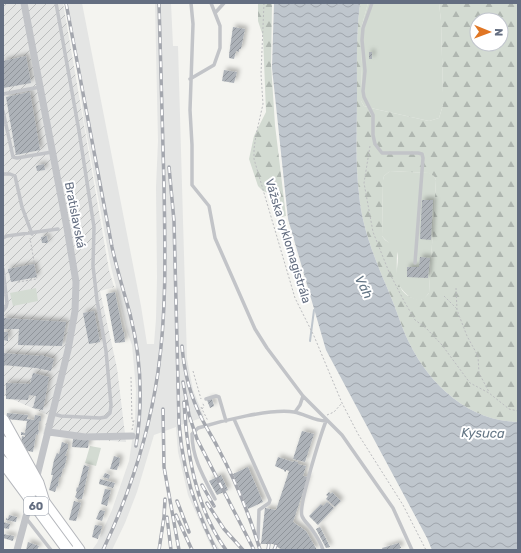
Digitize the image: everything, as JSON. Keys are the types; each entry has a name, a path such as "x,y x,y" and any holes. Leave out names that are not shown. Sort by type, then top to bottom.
{"main road":[{"path":"3,420 38,483 44,502"},
{"name":"60","path":"3,442 79,550"},
{"name":"60","path":"3,462 68,550"}],"street":[{"name":"Bratislavská","path":"17,550 49,432 68,350 75,311 76,282 24,3"},
{"path":"49,432 85,437 132,436"}],"lane":[{"path":"53,414 61,416 102,418 110,413 111,405 106,351 93,266 94,228 71,84 56,3"},
{"path":"191,3 193,24 190,79 192,185 208,206 215,238 255,329 302,396 342,435 393,508 412,550"},
{"path":"190,79 214,65 220,48 220,26 211,3"},
{"path":"215,13 224,3"},
{"path":"372,3 363,28 362,40 365,71 363,91 364,97 373,115 372,135 382,153 422,154 423,165 415,263"},
{"path":"3,94 40,87"},
{"path":"3,111 12,157 17,158 52,152"},
{"path":"3,174 15,176 22,207 31,235"},
{"path":"3,238 7,236 31,235 58,229"},
{"path":"3,270 7,303 3,311"},
{"path":"206,399 216,396 219,397 226,421"},
{"path":"294,412 300,406 302,396"},
{"path":"215,499 196,463 192,434 198,428 234,419 277,411 294,412 321,421 326,421"},
{"path":"234,419 270,500 269,503 259,510 258,539"},
{"path":"323,550 311,528 301,514 301,508 311,472 311,466 320,435 326,421"},
{"path":"26,518 52,550"},
{"path":"45,550 47,544"}],"path":[{"name":"Vážska cyklomagistrála","path":"264,3 261,68 263,104 256,135 254,159 295,298 314,336 342,403 358,434 403,505 426,550"},
{"path":"372,135 364,183 373,232 389,272 415,320 426,328 442,345 470,383 489,392 509,409 518,411"},
{"path":"18,282 38,279 31,235"},
{"path":"456,288 457,310 467,336 478,356 479,373 489,392"},
{"path":"444,296 457,310"},
{"path":"193,371 198,389"},
{"path":"131,377 132,421 134,421 132,436"},
{"path":"323,417 334,412 342,403"},
{"path":"201,407 209,425"},
{"path":"258,539 261,550"}],"shaded area":[{"path":"3,3 63,3 109,270 114,287 100,291 117,368 126,442 43,434 48,415 3,395"},
{"path":"65,3 82,3 141,306 147,344 154,344 157,278 156,187 158,141 155,3 171,3 173,46 178,46 187,359 193,390 204,417 181,425 185,456 194,493 213,539 220,550 213,550 188,495 178,452 176,427 154,435 137,492 125,523 112,550 92,550 97,543 112,510 129,461 135,422 136,389 132,345 127,332 111,267 84,121 78,75"}],"green space":[{"path":"258,3 272,3 271,64 275,125 286,216 276,218 268,193 263,191 258,186 249,159 254,136 266,112 263,36 258,21"},
{"path":"360,3 368,3 361,29 361,101 364,106 429,121 439,118 443,105 441,21 439,3 518,3 518,422 499,420 481,414 464,406 449,395 424,367 413,351 405,334 363,221 358,182 356,144 357,37","holes":["390,171 428,173 434,176 436,180 429,293 425,298 418,300 403,292 398,280 396,247 385,240 382,236 383,180 384,176"]},
{"path":"368,3 439,3 441,21 443,105 439,118 429,121 364,106 361,101 361,29"},
{"path":"390,171 429,173 434,176 436,180 429,293 421,300 412,298 404,292 398,284 397,252 394,247 382,236 383,180 384,176"},
{"path":"36,288 38,301 13,306 10,293"},
{"path":"90,446 101,448 96,466 85,463"}],"water":[{"path":"274,3 360,3 357,50 357,158 358,182 363,221 405,334 413,351 424,367 449,395 464,406 499,420 518,422 518,550 432,550 427,538 326,350 288,219 272,68"}],"building":[{"path":"233,27 245,29 241,49 239,49 239,52 236,51 234,59 229,58"},
{"path":"369,52 372,52 372,59 369,59"},
{"path":"26,56 31,83 3,88 3,61"},
{"path":"224,70 237,72 234,83 222,81"},
{"path":"30,92 40,150 16,155 6,97"},
{"path":"44,164 45,170 37,171 36,166"},
{"path":"422,200 433,200 431,240 420,239"},
{"path":"47,236 48,243 42,243 41,237"},
{"path":"420,257 430,258 428,278 407,277 407,267 419,267"},
{"path":"34,264 37,277 11,282 8,269"},
{"path":"115,292 125,342 115,343 106,294"},
{"path":"94,311 100,342 89,344 83,313"},
{"path":"3,318 66,322 62,346 18,345 19,329 3,329"},
{"path":"3,332 8,332 8,341 3,340"},
{"path":"3,353 41,355 54,359 51,371 3,365"},
{"path":"33,373 49,377 43,410 33,408 36,396 29,395 28,400 6,399 6,383 30,384"},
{"path":"212,399 214,406 210,408 207,400"},
{"path":"7,413 28,415 27,419 34,420 35,415 41,416 33,452 23,450 24,444 21,443 22,436 25,437 25,435 21,435 21,432 25,433 27,421 6,419"},
{"path":"302,431 314,434 305,462 293,459"},
{"path":"73,439 89,440 88,448 72,447"},
{"path":"62,442 68,444 65,456 67,456 64,469 63,468 61,477 59,477 58,486 55,492 49,490 53,475 51,475 54,460 57,453 59,454"},
{"path":"114,456 120,458 117,470 110,469"},
{"path":"278,457 293,462 298,462 298,464 306,466 303,476 308,477 293,522 306,531 317,550 282,550 273,544 261,544 265,508 276,510 289,471 286,470 286,472 275,466"},
{"path":"84,465 89,467 82,499 79,500 75,497"},
{"path":"248,467 263,502 248,509 233,474"},
{"path":"105,473 110,475 109,479 103,477"},
{"path":"221,475 228,490 217,495 209,481"},
{"path":"100,479 115,483 113,488 99,484"},
{"path":"105,489 111,490 107,506 101,504"},
{"path":"329,492 331,494 332,492 341,501 335,507 326,499 328,496 326,495"},
{"path":"74,501 81,503 76,521 69,520"},
{"path":"327,502 334,508 318,525 309,516 321,504 323,506"},
{"path":"100,510 105,511 102,521 96,519"},
{"path":"9,515 17,517 16,522 6,520 6,518 8,519"},
{"path":"3,522 10,524 9,529 3,528"},
{"path":"95,525 102,526 98,539 92,537"},
{"path":"320,527 330,547 326,548 316,529"},
{"path":"3,534 14,536 13,541 3,538"},
{"path":"28,542 39,546 37,550 26,550"},
{"path":"399,543 401,548 395,550 383,550 382,548"}],"waterway":[{"path":"310,341 314,310"}],"railway":[{"path":"66,3 112,247 130,314 137,347 140,380 140,413 136,446"},
{"path":"103,550 122,507 144,441 154,395 161,348 165,255 159,3"},
{"path":"169,167 174,221 179,423 181,440 186,472 196,504 216,550"},
{"path":"182,346 184,365 194,401 236,485 252,524 260,550"},
{"path":"183,382 189,415 197,439 254,550"},
{"path":"184,402 187,441 194,479 207,516 215,533 226,550"},
{"path":"163,409 164,467 179,550"},
{"path":"202,485 214,506"},
{"path":"159,550 165,499"},
{"path":"177,501 189,532"},
{"path":"207,503 224,529 243,550"},
{"path":"176,515 192,550"},
{"path":"167,517 171,550"},
{"path":"268,550 269,543"},
{"path":"274,550 276,545"}],"water label":[{"name":"Váh","path":"364,287"},
{"name":"Kysuca","path":"483,433"}]}
